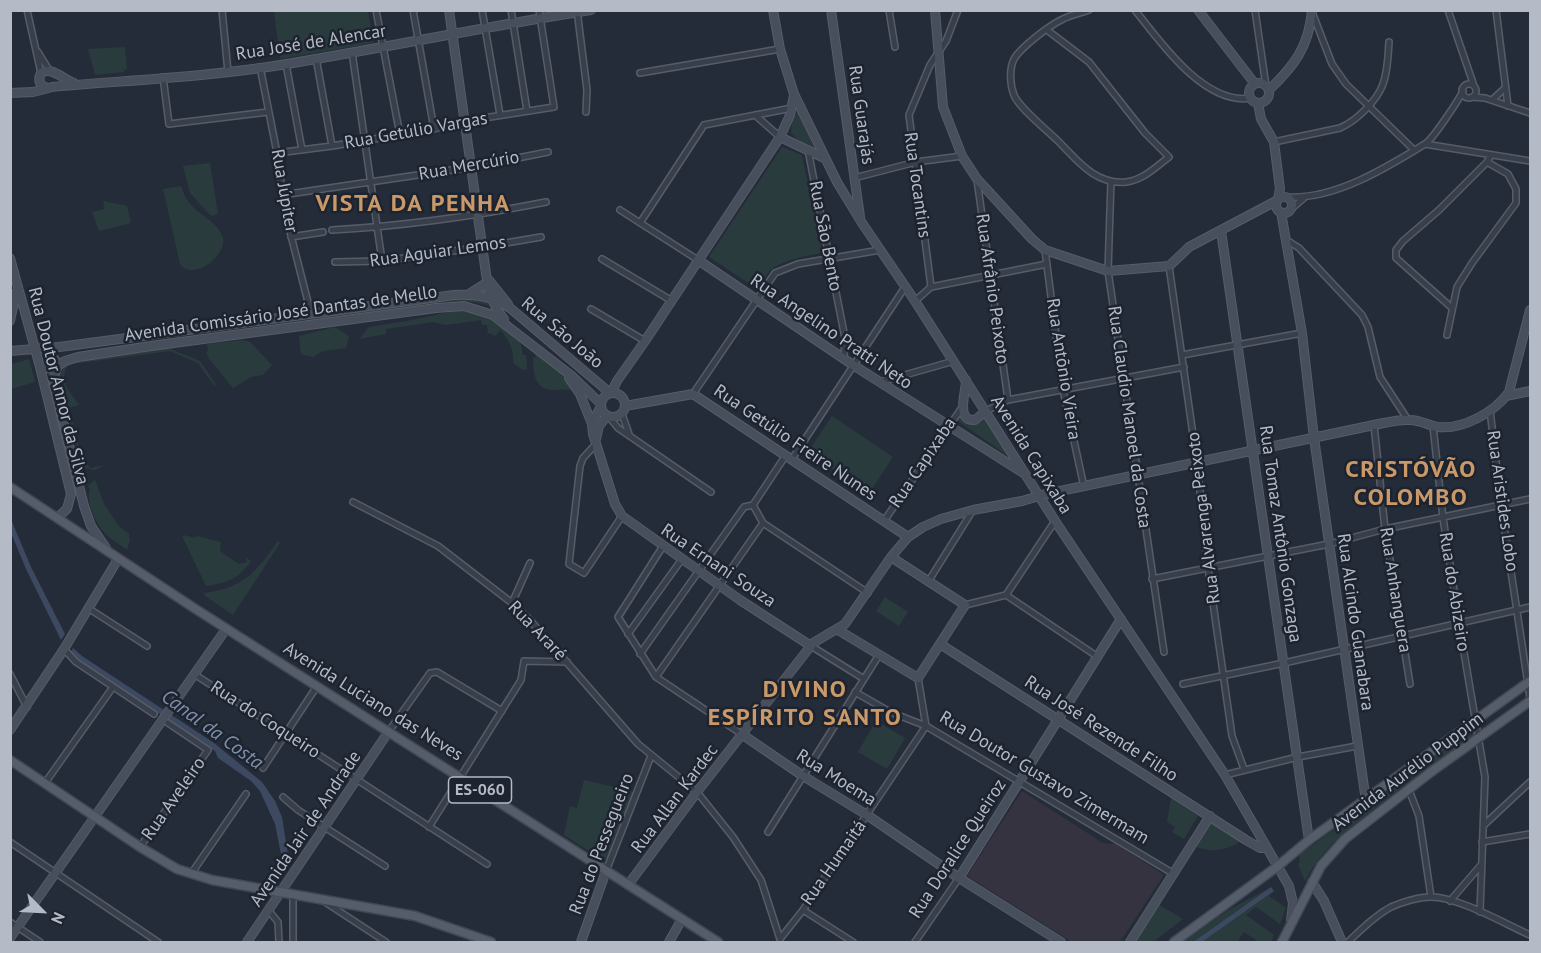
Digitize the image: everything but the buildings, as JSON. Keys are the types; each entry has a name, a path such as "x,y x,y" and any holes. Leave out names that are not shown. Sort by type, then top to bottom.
{"main road":[{"name":"Avenida Luciano das Neves","path":"10,487 118,559 718,942"},
{"path":"1174,942 1278,866 1309,840 1529,682"},
{"name":"Avenida Aurélio Puppim","path":"1282,942 1321,866 1345,839 1530,700"},
{"path":"10,759 140,847 191,874 212,880 415,916 486,942"}],"street":[{"path":"27,10 36,48 40,84 50,88 57,81 36,48"},
{"path":"222,10 228,72"},
{"path":"376,10 400,135"},
{"path":"413,10 434,129"},
{"path":"448,10 487,279 497,310 508,325"},
{"path":"482,10 500,116"},
{"path":"511,10 527,111"},
{"name":"Rua José de Alencar","path":"10,93 83,84 228,72 286,64 513,23 540,15 591,10"},
{"name":"Avenida Capixaba","path":"773,10 780,49 794,94 837,182 1055,521 1225,775 1289,886 1293,903 1288,931"},
{"name":"Rua Guarajás","path":"831,10 862,223"},
{"path":"889,10 894,47"},
{"path":"935,10 943,107 962,156 977,178 1032,239 1045,250 1108,271 1168,266 1189,247 1281,197 1304,198"},
{"name":"Rua Tocantins","path":"931,287 909,115 930,65 946,41 958,10"},
{"path":"1047,30 1089,62 1145,134 1169,157 1143,177 1126,182 1111,181 1094,174 1079,164 1014,97 1010,71 1018,54 1047,30 1062,19 1089,10"},
{"path":"1135,10 1183,68 1216,91 1228,97 1243,100 1267,99 1255,10"},
{"path":"1198,10 1255,84 1258,83 1267,88"},
{"path":"1448,10 1475,88"},
{"path":"1496,10 1508,106"},
{"path":"1267,88 1297,60 1305,44 1312,11"},
{"path":"1312,11 1332,64 1346,84 1413,149"},
{"path":"577,12 587,90 586,112"},
{"name":"Rua Getúlio Vargas","path":"277,153 400,135 465,121 554,107 540,15"},
{"path":"1274,142 1341,128 1348,124 1368,106 1382,88 1389,42"},
{"path":"640,73 780,49"},
{"path":"352,52 382,261"},
{"path":"316,58 332,146"},
{"path":"286,64 302,150"},
{"name":"Rua Júpiter","path":"260,67 277,153 282,195 311,314"},
{"path":"1262,209 1285,211 1304,198 1381,171 1413,149 1425,144 1459,100 1468,70"},
{"path":"20,93 33,86 40,77 52,72"},
{"name":"Rua José de Alencar","path":"52,72 70,82 83,84"},
{"path":"163,77 169,124 268,112"},
{"path":"1255,84 1251,88 1261,118 1274,142 1281,197 1276,207 1285,211"},
{"path":"1463,89 1468,84 1485,98"},
{"path":"1459,100 1470,97 1475,88"},
{"path":"1492,100 1505,88"},
{"path":"1463,89 1464,95 1485,98 1530,113"},
{"path":"592,424 604,397 610,393 780,137 786,127 794,94"},
{"path":"640,223 704,124 792,108"},
{"path":"755,115 780,137 824,158"},
{"path":"786,127 788,136 794,143"},
{"path":"1425,144 1530,161"},
{"name":"Rua São Bento","path":"808,150 845,338 844,357"},
{"name":"Rua Mercúrio","path":"282,195 471,167 548,152"},
{"path":"1452,308 1396,258 1396,250 1487,162 1491,155"},
{"path":"837,182 844,183 854,178 916,162 962,156"},
{"path":"1447,335 1455,294 1461,280 1516,203 1516,189 1508,174 1487,162"},
{"name":"Rua Afrânio Peixoto","path":"977,178 1008,400"},
{"name":"Rua Claudio Manoel da Costa","path":"1111,181 1108,271 1164,652"},
{"path":"1281,197 1291,201 1285,211"},
{"path":"332,230 378,228 478,215 546,202"},
{"name":"Rua Angelino Pratti Neto","path":"620,210 879,382 1027,475"},
{"name":"Rua Alcindo Guanabara","path":"1285,211 1285,236 1302,333 1314,438 1366,801"},
{"name":"Rua Tomaz Antônio Gonzaga","path":"1221,231 1309,840"},
{"path":"291,237 323,232"},
{"path":"1285,236 1362,315 1368,327 1380,377 1408,420 1443,427 1462,424 1490,410 1506,396 1513,382 1530,310"},
{"name":"Rua Aguiar Lemos","path":"335,262 382,261 541,237"},
{"path":"693,394 776,273 798,264 880,250"},
{"name":"Rua Antõnio Vieira","path":"1045,250 1063,390 1084,487"},
{"name":"Rua Doutor Annor da Silva","path":"10,258 40,366 71,494 67,509 58,517"},
{"path":"602,259 672,301"},
{"path":"915,301 931,287 1047,264"},
{"name":"Rua Alvarenga Peixoto","path":"1168,266 1184,367 1208,568 1232,736 1244,769"},
{"path":"468,295 487,279"},
{"path":"487,279 510,308"},
{"path":"10,321 17,286"},
{"path":"640,654 744,507 753,505 789,457 906,287"},
{"name":"Avenida Comissário José Dantas de Mello","path":"10,351 35,350 468,295 492,298"},
{"name":"Rua São João","path":"492,298 510,308 610,393"},
{"name":"Avenida Comissário José Dantas de Mello","path":"57,368 65,361 78,357 455,307 473,308 486,312 508,325"},
{"path":"591,309 645,341"},
{"path":"202,339 207,333 225,330 236,325"},
{"name":"Rua São João","path":"508,325 601,405"},
{"path":"1182,355 1302,333"},
{"path":"49,353 56,361 57,368 47,369 40,366 49,353 59,347"},
{"path":"879,382 954,361"},
{"path":"966,380 964,416 972,421 1008,400 1184,367"},
{"name":"Rua Doutor Annor da Silva","path":"57,368 53,380 84,506 91,526 109,552"},
{"path":"563,370 580,394 592,424 596,444 615,504 622,516 584,573 569,564 580,466 583,458 596,444 599,426 608,416"},
{"path":"597,381 617,381"},
{"path":"1506,396 1530,392"},
{"path":"610,393 620,395 623,399 625,406 622,414 630,436"},
{"name":"Rua Getúlio Freire Nunes","path":"625,406 693,394 908,537"},
{"path":"601,405 618,428 711,492"},
{"name":"Rua Capixaba","path":"884,520 963,406"},
{"name":"Rua Aristides Lobo","path":"1490,410 1500,505 1530,700"},
{"path":"608,416 616,417 622,414"},
{"name":"Rua Allan Kardec","path":"628,885 813,643 838,630 849,620 891,557 908,537 931,523 973,510 1374,425 1408,420"},
{"name":"Rua Anhanguera","path":"1374,425 1385,529 1410,684"},
{"name":"Rua do Abizeiro","path":"1433,426 1443,518 1485,777 1480,912"},
{"path":"1152,579 1267,554 1329,544 1385,529 1530,499"},
{"name":"Rua Araré","path":"353,502 438,546 512,603 568,662 638,744 697,792 733,837 761,880 780,939"},
{"path":"753,505 763,523 868,593"},
{"path":"928,582 973,510"},
{"name":"Rua Ernani Souza","path":"622,516 719,585 864,679"},
{"path":"838,630 918,678 965,605 1006,595 1055,521"},
{"path":"656,677 763,523"},
{"name":"Rua Moema","path":"663,546 618,617 656,677 802,776 867,815 1056,941"},
{"path":"891,557 965,605"},
{"path":"10,730 64,649 118,559"},
{"path":"628,634 682,559"},
{"path":"512,603 530,563"},
{"path":"1006,595 1098,657"},
{"path":"1183,684 1530,607"},
{"path":"88,608 147,646"},
{"name":"Rua Doralice Queiroz","path":"915,942 1021,782 1121,619"},
{"path":"10,938 226,628"},
{"name":"Rua José Rezende Filho","path":"940,644 1246,840 1260,848 1267,848"},
{"path":"64,649 72,659 163,717"},
{"path":"768,832 879,655"},
{"path":"429,826 521,680 524,661 568,662"},
{"path":"389,731 430,673 437,672 502,711"},
{"path":"10,674 27,707"},
{"name":"Rua do Coqueiro","path":"194,674 487,864"},
{"name":"Rua Doutor Gustavo Zimermam","path":"918,678 926,726 1174,874"},
{"path":"263,768 317,686"},
{"path":"45,783 113,687"},
{"path":"855,692 890,712 926,726"},
{"name":"Rua Aveleiro","path":"140,847 208,750 163,717"},
{"name":"Rua Humaitá","path":"780,939 803,910 926,726"},
{"name":"Avenida Jair de Andrade","path":"247,942 389,731"},
{"path":"1225,775 1298,757 1358,746"},
{"name":"Rua do Pessegueiro","path":"581,942 651,756"},
{"path":"1484,825 1530,782"},
{"path":"1409,790 1419,816 1431,897"},
{"path":"191,874 246,794"},
{"path":"283,797 385,867"},
{"path":"1130,942 1210,816"},
{"path":"1482,842 1530,834"},
{"path":"1246,840 1260,837"},
{"path":"10,842 158,942"},
{"path":"1450,901 1481,865"},
{"path":"1312,882 1316,885 1342,942"},
{"path":"293,894 293,942"},
{"path":"1348,942 1391,907 1431,897 1480,912 1530,935"},
{"path":"320,898 386,942"},
{"path":"269,910 278,922 279,942"},
{"path":"803,910 853,942"},
{"path":"669,942 682,920"},
{"path":"10,922 40,942"}],"shaded area":[{"path":"274,11 368,11 373,43 280,59"},
{"path":"125,47 127,69 124,72 95,75 88,49"},
{"path":"798,111 814,148 799,141 791,133 792,121"},
{"path":"782,147 802,155 822,253 793,259 779,265 767,275 759,290 709,257"},
{"path":"210,163 218,214 211,216 190,193 183,166"},
{"path":"181,186 195,209 218,229 223,242 216,257 201,268 193,270 186,269 180,264 163,189"},
{"path":"103,201 127,206 131,223 99,231 92,212 105,209"},
{"path":"456,298 481,301 493,307 480,303 455,301 309,320 316,317 390,309"},
{"path":"458,310 485,316 520,340 523,355 526,355 527,369 523,370 513,363 510,345 500,330 496,336 488,333 487,325 482,325 481,320 446,325 433,322 386,329 386,334 359,339 369,327"},
{"path":"335,327 349,336 346,348 323,351 313,357 301,354 299,336"},
{"path":"242,340 250,342 272,365 263,375 251,377 233,388 209,359 206,352 208,351 207,344"},
{"path":"168,348 200,361 217,386 213,384 198,363 170,351 72,364 66,368 65,383 79,405 69,408 80,452 90,468 104,465 95,470 84,468 59,378 64,366 74,362"},
{"path":"535,353 558,368 571,390 551,390 541,386 534,373"},
{"path":"29,359 35,382 11,389 11,364"},
{"path":"832,416 893,457 869,493 808,452"},
{"path":"960,418 970,424 980,423 986,418 1011,458 958,421"},
{"path":"95,480 104,504 118,525 129,534 127,550 112,540 96,521 89,501 88,486"},
{"path":"182,536 221,542 220,551 239,564 247,562 246,557 251,561 232,579 206,586"},
{"path":"278,541 280,543 233,615 205,596 204,593 229,587 248,577 263,562"},
{"path":"885,597 908,612 899,626 876,611"},
{"path":"876,721 905,738 887,769 858,752"},
{"path":"1475,728 1477,734 1391,796 1338,839 1320,858 1305,881 1298,864 1299,855"},
{"path":"584,780 635,792 609,857 603,860 564,835 570,806 577,808"},
{"path":"1022,791 1103,843 1116,844 1164,875 1120,942 1072,942 967,876"},
{"path":"1171,798 1198,816 1184,839 1172,832 1175,827 1167,822"},
{"path":"1210,822 1241,841 1218,850 1206,850 1194,846"},
{"path":"1271,887 1193,942 1183,942 1227,911"},
{"path":"1277,889 1269,896 1286,908 1280,924 1256,907 1246,915 1274,935 1271,942 1254,942 1256,940 1244,932 1237,942 1202,942"},
{"path":"1156,903 1183,919 1153,942 1132,942"}],"water":[{"path":"10,517 31,567 65,634 61,640 11,533"},
{"path":"73,648 214,743 262,782 275,801 282,817 290,868 284,869 275,824 260,791 251,781 218,758 215,751 79,660 70,653"},
{"path":"1271,887 1274,891 1202,942 1193,942"}],"district":[{"name":"VISTA DA PENHA","path":"413,204"},
{"name":"CRISTÓVÃO COLOMBO","path":"1411,484"},
{"name":"DIVINO ESPÍRITO SANTO","path":"805,704"}],"water label":[{"name":"Canal da Costa","path":"212,730"}]}
